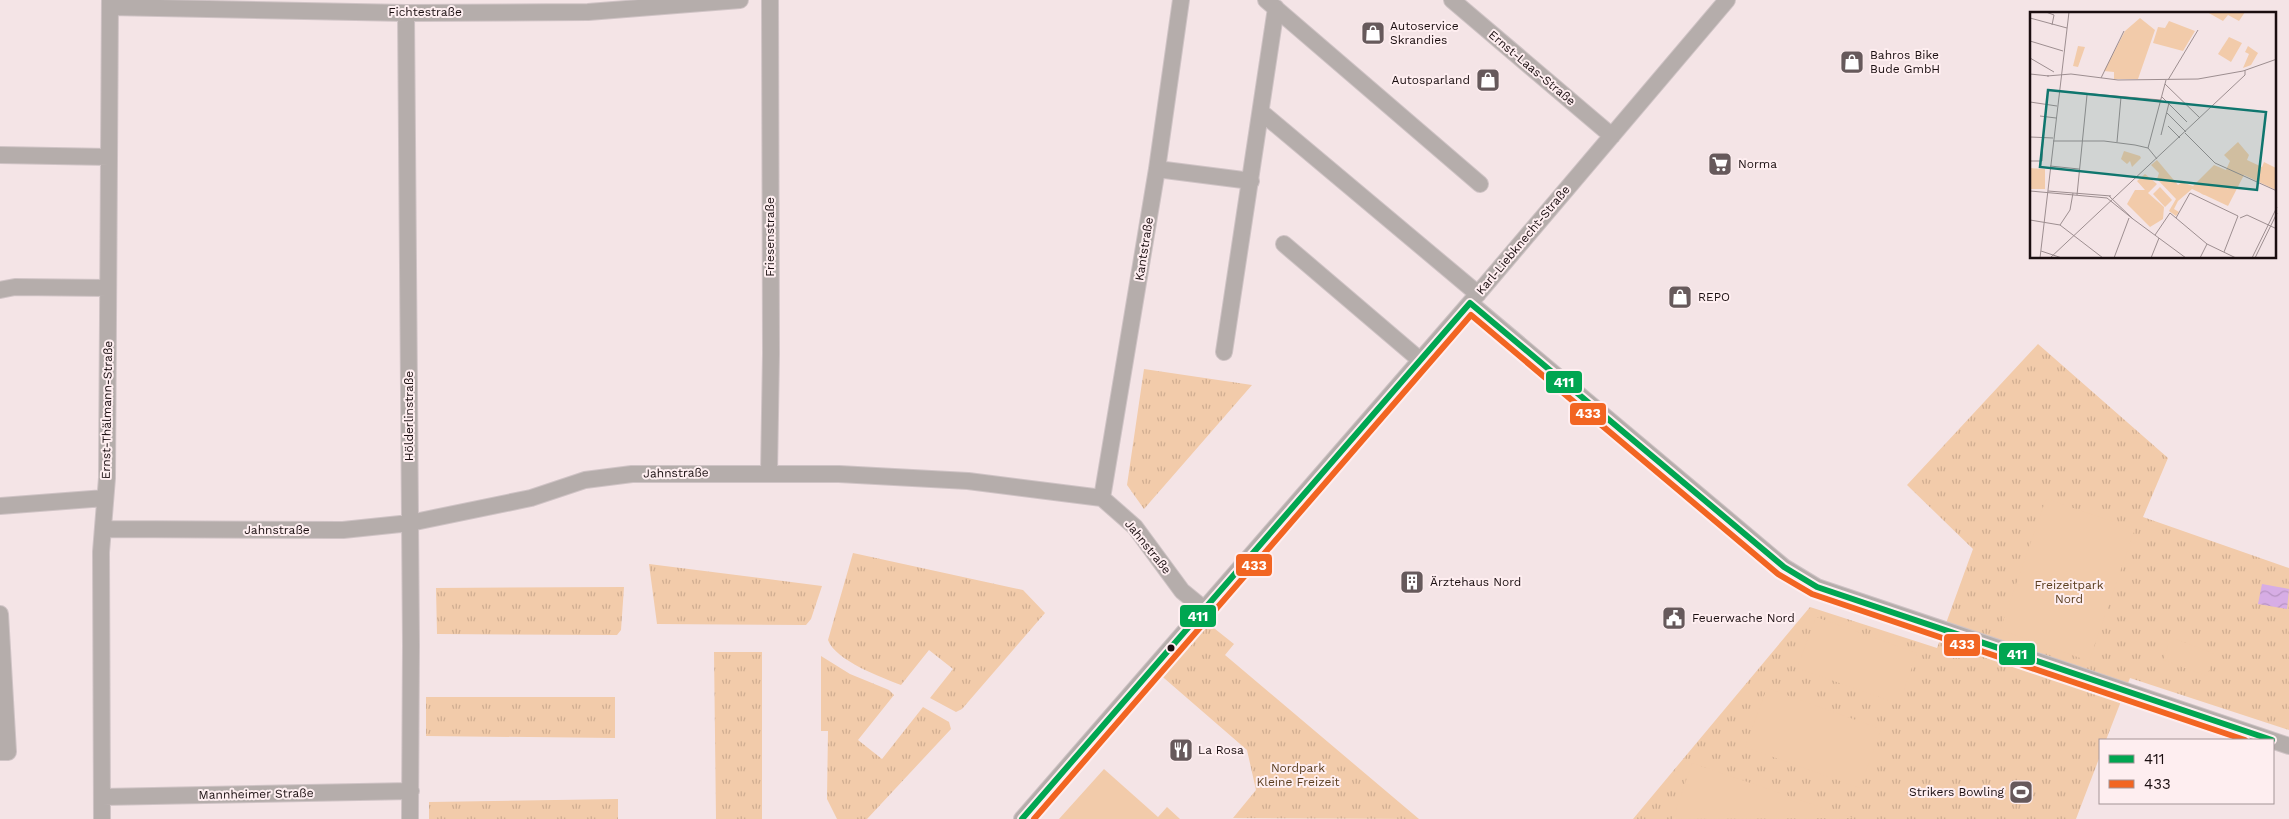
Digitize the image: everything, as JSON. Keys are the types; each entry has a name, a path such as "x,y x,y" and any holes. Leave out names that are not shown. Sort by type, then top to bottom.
{"street":[{"name":"Fichtestraße","path":"110,4 406,13 588,12 740,0"},
{"name":"Friesenstraße","path":"769,474 771,354 770,0"},
{"name":"Kantstraße","path":"1102,498 1157,169 1180,0"},
{"name":"Ernst-Laas-Straße","path":"1452,0 1612,136"},
{"name":"Karl-Liebknecht-Straße","path":"1022,819 1474,298 1727,0"},
{"name":"Ernst-Thälmann-Straße","path":"102,819 101,552 105,498 110,4"},
{"path":"1224,352 1261,112 1271,4"},
{"path":"1271,4 1480,184"},
{"name":"Hölderlinstraße","path":"406,13 410,819"},
{"path":"1261,112 1784,567 1817,587 2268,739"},
{"path":"0,155 109,157"},
{"path":"1157,169 1251,181"},
{"path":"1284,244 1420,360"},
{"path":"0,290 15,287 108,288"},
{"name":"Jahnstraße","path":"103,529 343,530 410,523 531,498 585,480 610,476 839,474 968,482 1102,498 1135,527 1182,591 1204,609"},
{"path":"0,506 105,498"},
{"path":"0,614 8,752 0,752"},
{"path":"2274,741 2289,746"},
{"name":"Mannheimer Straße","path":"102,797 411,791"}],"green space":[{"name":"Freizeitpark Nord","path":"2038,344 2168,458 2143,517 2289,568 2289,730 2130,678 2106,739 2099,739 2099,759 2076,819 1633,819 1810,607 1937,648 1973,549 1907,485"},
{"path":"1144,369 1252,385 1144,509 1127,485"},
{"path":"2046,499 2135,529 2089,661 2000,630"},
{"path":"853,553 1023,590 1045,613 962,709 956,712 930,698 953,669 929,650 901,685 860,667 840,655 833,648 828,640"},
{"path":"649,564 822,586 811,619 806,625 657,624"},
{"path":"624,587 621,630 617,635 437,634 436,588"},
{"path":"1816,617 1917,653 1899,704 1797,668"},
{"name":"Nordpark Kleine Freizeit","path":"1205,621 1234,644 1225,655 1419,819 1233,818 1256,790 1247,750 1157,672"},
{"path":"2171,637 2215,654 2207,676 2163,660"},
{"path":"714,652 762,652 762,819 716,819"},
{"path":"821,656 850,674 889,690 894,695 858,740 882,759 923,707 949,722 951,729 867,819 837,819 827,799 828,731 821,731"},
{"path":"1767,688 1881,729 1860,788 1745,747"},
{"path":"426,697 615,697 615,738 426,736"},
{"path":"1692,763 1853,818 1673,819"},
{"path":"1104,769 1158,817 1167,807 1180,819 1059,819"},
{"path":"618,799 618,819 429,819 429,802"}],"water":[{"path":"2262,584 2289,589 2287,609 2258,604"}],"transit line":[{"name":"411","path":"1022,819 1470,303 1784,567 1817,587 2269,739"},
{"name":"433","path":"1034,819 1471,315 1778,574 1812,594 2242,739"}],"place":[{"name":"Autoservice Skrandies","path":"1373,33"},
{"name":"Bahros Bike Bude GmbH","path":"1852,62"},
{"name":"Autosparland","path":"1488,80"},
{"name":"Norma","path":"1720,164"},
{"name":"REPO","path":"1680,297"},
{"name":"Ärztehaus Nord","path":"1412,582"},
{"name":"Feuerwache Nord","path":"1674,618"},
{"name":"La Rosa","path":"1181,750"},
{"name":"Strikers Bowling","path":"2021,792"}]}
